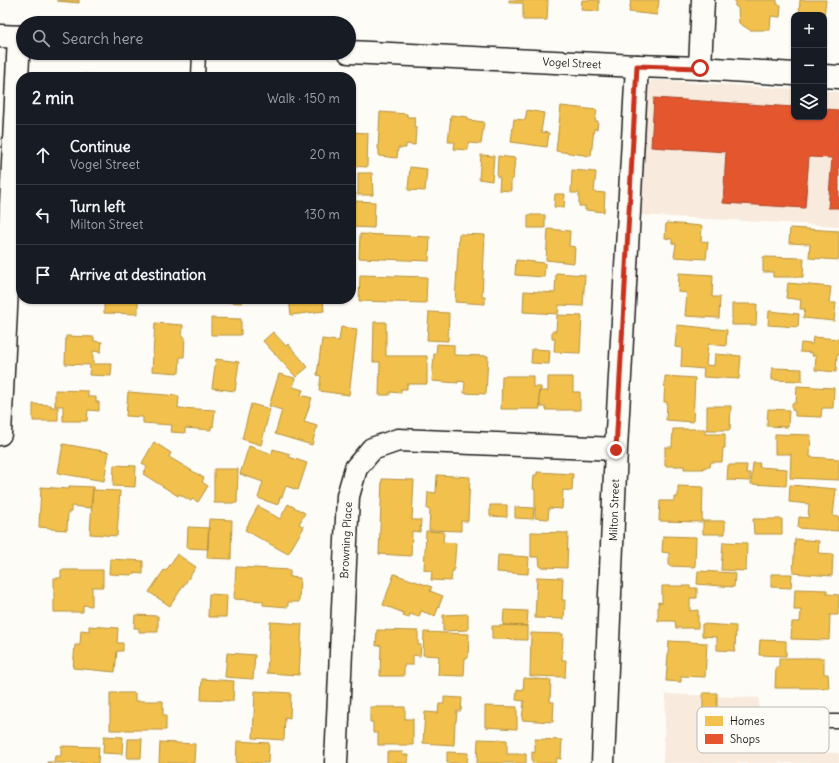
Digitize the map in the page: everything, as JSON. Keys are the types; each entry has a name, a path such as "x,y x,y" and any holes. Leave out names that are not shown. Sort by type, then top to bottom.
{"street":[{"path":"700,68 703,0"},
{"path":"0,434 14,36"},
{"name":"Vogel Street","path":"356,52 700,68 791,74"},
{"name":"Milton Street","path":"603,763 616,450 637,66"},
{"path":"827,76 839,77"},
{"name":"Browning Place","path":"336,763 348,496 356,468 372,449 398,440 616,450"}],"lane":[{"path":"198,72 199,60"},
{"path":"829,721 839,721"}],"shaded area":[{"path":"652,80 791,89 791,120 827,120 827,91 839,92 839,226 640,215 647,86"},
{"path":"666,694 759,698 759,707 697,707 697,753 839,753 839,763 663,763"}],"building: Homes":[{"path":"79,0 79,3 57,1"},
{"path":"509,0 548,0 547,20 523,20 523,3 509,3"},
{"path":"582,0 599,0 599,11 581,10"},
{"path":"631,0 659,0 657,15 629,12"},
{"path":"735,0 777,0 777,4 781,5 780,17 771,16 770,30 750,30 739,23 738,8 735,6"},
{"path":"800,0 826,0 824,12 799,12"},
{"path":"561,106 597,110 595,121 598,121 597,129 594,129 591,156 556,151"},
{"path":"527,110 544,113 541,132 549,133 547,147 511,142 514,119 525,120"},
{"path":"380,112 407,114 407,117 415,117 415,145 406,144 406,148 398,148 397,158 379,156"},
{"path":"451,115 468,117 468,120 484,122 481,144 468,143 468,150 454,149 455,142 448,142"},
{"path":"356,132 368,133 367,167 356,166"},
{"path":"481,155 494,156 492,181 479,179"},
{"path":"498,156 515,158 513,179 511,179 511,191 499,190 500,177 497,177"},
{"path":"410,167 427,169 425,191 408,190"},
{"path":"572,170 596,172 594,192 605,193 604,212 585,210 585,206 579,206 579,193 571,193"},
{"path":"358,173 372,173 373,195 358,195"},
{"path":"555,194 565,194 564,208 554,207"},
{"path":"356,201 375,202 374,228 356,227"},
{"path":"528,215 545,215 545,228 528,228"},
{"path":"666,223 702,226 701,241 708,242 706,259 674,257 676,244 672,243 672,239 665,238"},
{"path":"790,228 839,231 839,260 809,258 810,244 789,243"},
{"path":"548,229 570,231 569,246 575,247 574,263 546,260"},
{"path":"360,234 430,237 429,261 359,258"},
{"path":"459,234 485,235 482,297 485,297 485,304 455,302"},
{"path":"763,257 804,258 803,277 773,277 773,272 763,272"},
{"path":"516,260 545,263 544,277 515,275"},
{"path":"556,273 585,275 583,306 559,305 558,314 523,312 524,291 555,293"},
{"path":"679,273 713,275 712,297 720,297 719,318 685,316 687,293 678,292"},
{"path":"360,275 427,277 426,303 359,301"},
{"path":"788,283 831,287 829,303 836,303 834,321 803,318 805,309 800,309 801,300 786,298"},
{"path":"104,304 138,304 138,314 104,313"},
{"path":"290,304 323,304 324,311 291,315"},
{"path":"732,304 757,304 756,325 732,325"},
{"path":"769,311 799,314 798,327 768,325"},
{"path":"429,312 449,313 448,341 427,340"},
{"path":"557,315 582,316 580,353 554,352 555,339 552,339 552,331 556,331"},
{"path":"211,318 241,319 241,335 211,335"},
{"path":"374,322 386,322 386,356 427,356 427,384 407,384 407,389 401,389 401,393 390,392 390,395 379,395 380,362 373,362"},
{"path":"155,323 183,325 182,337 185,337 184,357 180,357 179,373 152,371"},
{"path":"677,325 727,330 726,346 708,344 706,365 714,366 715,354 741,356 739,379 703,377 704,369 681,367 682,348 675,347"},
{"path":"341,327 357,329 349,395 319,391 321,376 317,375 322,339 339,341"},
{"path":"273,332 286,346 288,344 308,367 296,377 263,341"},
{"path":"66,336 94,337 94,341 102,342 101,352 93,351 93,364 112,364 111,376 89,375 90,365 65,364"},
{"path":"813,337 839,339 839,355 837,355 836,372 815,370 816,356 812,356 813,353 800,352 801,343 812,344"},
{"path":"437,344 454,345 454,355 488,356 486,394 464,393 465,382 458,381 458,383 432,381 434,354 436,354"},
{"path":"532,349 550,350 549,364 531,363"},
{"path":"216,359 239,362 235,391 212,388"},
{"path":"772,368 802,369 802,381 772,380"},
{"path":"279,374 295,378 293,387 303,390 301,395 312,398 304,422 317,426 312,445 275,434 282,410 269,406"},
{"path":"502,376 533,376 533,387 541,387 541,390 539,391 540,409 501,409"},
{"path":"665,376 695,378 693,422 666,420 667,402 664,402"},
{"path":"548,377 573,377 573,392 580,392 580,410 546,410 546,407 540,407 539,391 548,391"},
{"path":"797,386 834,388 833,408 822,408 821,417 795,416 795,411 792,410 792,403 796,403"},
{"path":"55,390 88,391 88,397 96,397 96,402 99,402 99,411 88,410 87,421 63,421 63,406 55,406"},
{"path":"128,392 179,396 178,408 215,410 213,427 211,426 211,430 185,428 185,433 171,432 172,425 143,423 143,417 126,416"},
{"path":"33,404 58,407 58,421 33,421"},
{"path":"251,404 270,409 261,445 242,439"},
{"path":"707,406 731,406 730,430 707,430"},
{"path":"768,409 789,410 788,427 767,426"},
{"path":"673,429 705,429 705,434 725,434 725,448 723,448 722,462 711,462 710,467 704,467 704,469 684,469 684,466 665,466 665,447 672,447"},
{"path":"775,434 811,435 810,457 839,459 839,480 790,478 791,454 775,454"},
{"path":"154,442 171,453 169,457 204,478 202,482 208,486 198,502 193,499 191,501 179,494 178,496 143,474 147,467 142,463"},
{"path":"63,444 109,452 104,481 58,473"},
{"path":"249,446 272,454 273,449 290,454 289,457 307,463 298,490 286,486 282,497 280,497 278,505 258,498 263,482 240,474"},
{"path":"753,463 760,463 759,467 787,469 786,486 751,484"},
{"path":"114,465 136,466 135,487 113,486"},
{"path":"728,465 747,465 746,473 750,473 750,481 727,480"},
{"path":"214,469 238,469 237,503 214,503"},
{"path":"537,472 573,474 572,491 563,490 562,509 549,508 548,519 535,518 535,489 533,489 534,475 537,475"},
{"path":"437,475 470,477 468,521 461,521 461,531 429,530 430,510 427,509 428,492 436,493"},
{"path":"382,479 414,480 412,520 421,520 420,532 412,531 411,556 379,554"},
{"path":"790,485 836,489 833,516 839,517 838,531 798,528 799,517 808,518 809,504 789,502"},
{"path":"69,486 93,487 91,508 71,506 71,512 68,512 67,530 39,527 41,487 69,489"},
{"path":"678,486 703,487 702,522 659,521 660,501 674,501 674,497 678,497"},
{"path":"93,487 94,490 120,491 117,536 90,534"},
{"path":"288,504 305,513 299,524 304,527 288,554 245,530 258,506 280,519"},
{"path":"490,505 507,505 507,517 490,516"},
{"path":"515,507 534,508 533,519 515,518"},
{"path":"209,519 232,520 231,559 207,558"},
{"path":"753,519 782,519 782,534 754,534"},
{"path":"703,521 725,521 725,534 703,534"},
{"path":"188,527 209,528 208,549 187,548"},
{"path":"426,531 444,532 443,542 456,543 454,571 452,571 451,581 431,580 432,571 424,570"},
{"path":"531,532 568,533 567,568 540,567 539,557 531,557"},
{"path":"663,536 696,537 695,567 669,566 669,553 662,552"},
{"path":"795,539 819,541 818,553 833,554 832,576 793,573"},
{"path":"723,542 747,543 746,571 721,570"},
{"path":"177,554 196,567 170,606 149,592 164,570 166,571"},
{"path":"498,555 529,557 528,574 497,572"},
{"path":"110,559 143,561 143,574 109,574"},
{"path":"236,567 290,570 290,577 300,578 299,602 288,602 288,607 263,605 263,601 234,599"},
{"path":"61,570 103,570 103,587 92,587 92,606 83,605 83,612 54,612 54,578 61,578"},
{"path":"698,571 735,573 734,587 697,584"},
{"path":"394,574 432,587 430,591 443,596 435,616 421,611 419,617 410,614 409,618 403,616 404,613 383,605"},
{"path":"771,574 792,574 791,588 771,587"},
{"path":"537,577 563,578 562,600 565,600 564,619 535,618"},
{"path":"662,586 690,586 690,588 697,588 697,598 690,598 690,611 698,610 698,628 676,628 675,621 658,621 658,602 662,603"},
{"path":"795,589 827,590 827,594 839,595 838,615 830,615 829,640 791,639 792,622 800,622 801,610 794,610"},
{"path":"209,594 227,595 226,617 208,617"},
{"path":"504,610 528,611 527,626 503,625"},
{"path":"468,614 468,630 443,631 443,615"},
{"path":"135,615 158,616 158,632 139,632 139,628 134,628"},
{"path":"270,622 302,624 299,675 267,673"},
{"path":"702,624 736,626 735,651 717,650 717,637 702,636"},
{"path":"89,626 118,628 117,643 123,643 123,651 117,651 115,672 73,668 75,645 80,645 81,630 89,631"},
{"path":"492,626 527,626 527,640 492,639"},
{"path":"377,630 418,631 418,645 421,645 420,656 413,655 413,665 404,665 404,676 380,676 381,645 376,646"},
{"path":"424,632 469,634 468,658 465,658 464,676 438,675 439,656 423,655"},
{"path":"531,633 563,634 562,660 566,660 565,677 530,676"},
{"path":"760,640 786,641 786,656 759,655"},
{"path":"669,641 707,643 705,677 681,676 681,682 666,681"},
{"path":"227,653 255,655 253,679 225,677"},
{"path":"779,658 824,658 824,674 828,674 829,688 775,688 776,667 779,667"},
{"path":"524,678 551,680 550,702 554,702 553,722 522,720 524,701 516,700 517,689 523,690"},
{"path":"202,679 234,681 233,701 201,700"},
{"path":"255,691 291,693 290,718 285,717 284,740 253,738"},
{"path":"110,693 135,693 135,701 163,701 163,715 166,715 166,730 110,730"},
{"path":"703,693 717,693 717,707 703,707"},
{"path":"444,697 462,698 461,711 457,711 455,722 454,745 423,743 425,712 438,713 439,704 444,704"},
{"path":"485,706 517,707 517,729 485,727"},
{"path":"370,707 405,707 405,719 413,719 413,745 378,745 378,733 373,733 373,722 370,722"},
{"path":"104,736 123,737 122,754 103,753"},
{"path":"128,739 142,739 141,758 127,758"},
{"path":"478,739 507,740 507,754 526,754 526,763 477,763"},
{"path":"535,739 562,740 561,759 557,758 556,763 532,763 532,752 535,753"},
{"path":"237,741 269,743 268,763 236,763"},
{"path":"160,742 195,744 194,763 159,763"},
{"path":"61,746 99,747 98,763 47,763 54,762 55,756 61,756"},
{"path":"387,752 403,752 402,755 409,755 408,763 387,763"},
{"path":"447,752 468,753 467,763 447,763"}],"building: Shops":[{"path":"654,98 791,107 791,120 827,120 827,109 839,110 839,208 828,208 832,158 809,157 805,208 723,203 726,152 651,147"}],"route":[{"path":"616,450 637,66 700,68"}]}
